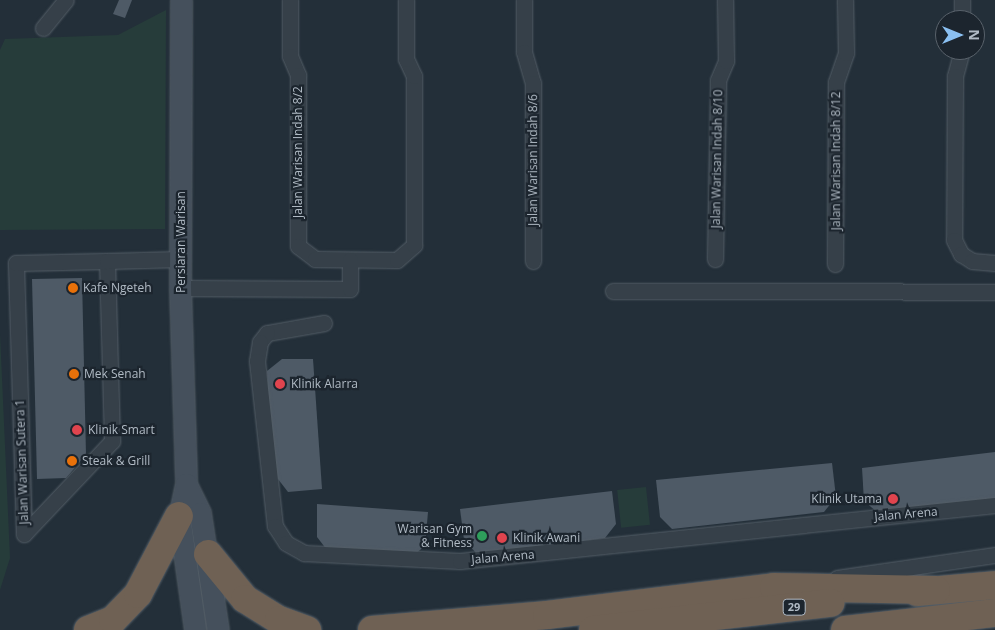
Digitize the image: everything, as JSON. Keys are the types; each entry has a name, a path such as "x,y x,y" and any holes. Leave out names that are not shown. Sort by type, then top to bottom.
{"highway":[{"path":"88,630 113,620 138,594 179,516"},
{"path":"208,554 245,599 279,620 307,630"},
{"name":"29","path":"593,630 936,590 995,585"},
{"path":"372,630 547,616 774,587 936,590"},
{"path":"845,630 995,613"},
{"path":"892,630 920,622"}],"main road":[{"name":"Persiaran Warisan","path":"181,0 180,288 186,484"},
{"path":"186,484 179,516 195,630"},
{"path":"186,484 200,514 208,554 218,630"}],"street":[{"path":"43,28 66,0"},
{"name":"Jalan Warisan Indah 8/2","path":"290,0 290,56 298,75 298,246 315,259 350,260"},
{"path":"180,288 350,289 350,260 397,260 414,245 414,76 406,59 406,0"},
{"name":"Jalan Warisan Indah 8/6","path":"524,0 524,52 533,83 533,261"},
{"name":"Jalan Warisan Indah 8/10","path":"714,259 718,80 726,60 726,0"},
{"name":"Jalan Warisan Indah 8/12","path":"835,264 836,82 846,53 845,0"},
{"path":"959,60 955,76 954,240 961,254 972,261 995,263"},
{"name":"Jalan Warisan Sutera 1","path":"107,261 112,440 24,534 16,263 107,261 181,260"},
{"path":"613,291 995,292"},
{"name":"Jalan Arena","path":"324,323 267,333 260,342 257,361 275,526 286,543 304,553 460,561 995,505"},
{"path":"774,587 995,555"}],"green space":[{"path":"166,10 165,229 0,230 0,50 5,39 118,35"},
{"path":"0,333 10,558 0,590"},
{"path":"646,487 650,525 621,528 617,490"}],"building":[{"path":"119,0 132,0 125,18 113,14"},
{"path":"82,278 86,455 66,478 37,479 32,279"},
{"path":"282,359 313,359 322,489 288,492 271,470 267,371"},
{"path":"995,452 995,498 877,512 864,501 862,468"},
{"path":"832,463 836,497 824,512 672,529 660,517 656,480"},
{"path":"612,491 616,524 605,538 478,555 464,540 460,509"},
{"path":"317,504 428,512 425,546 410,558 327,550 317,537"}],"place":[{"name":"Kafe Ngeteh","path":"73,288"},
{"name":"Mek Senah","path":"74,374"},
{"name":"Klinik Alarra","path":"280,384"},
{"name":"Klinik Smart","path":"77,430"},
{"name":"Steak & Grill","path":"72,461"},
{"name":"Klinik Utama","path":"893,499"},
{"name":"Warisan Gym & Fitness","path":"482,536"},
{"name":"Klinik Awani","path":"502,538"}]}
